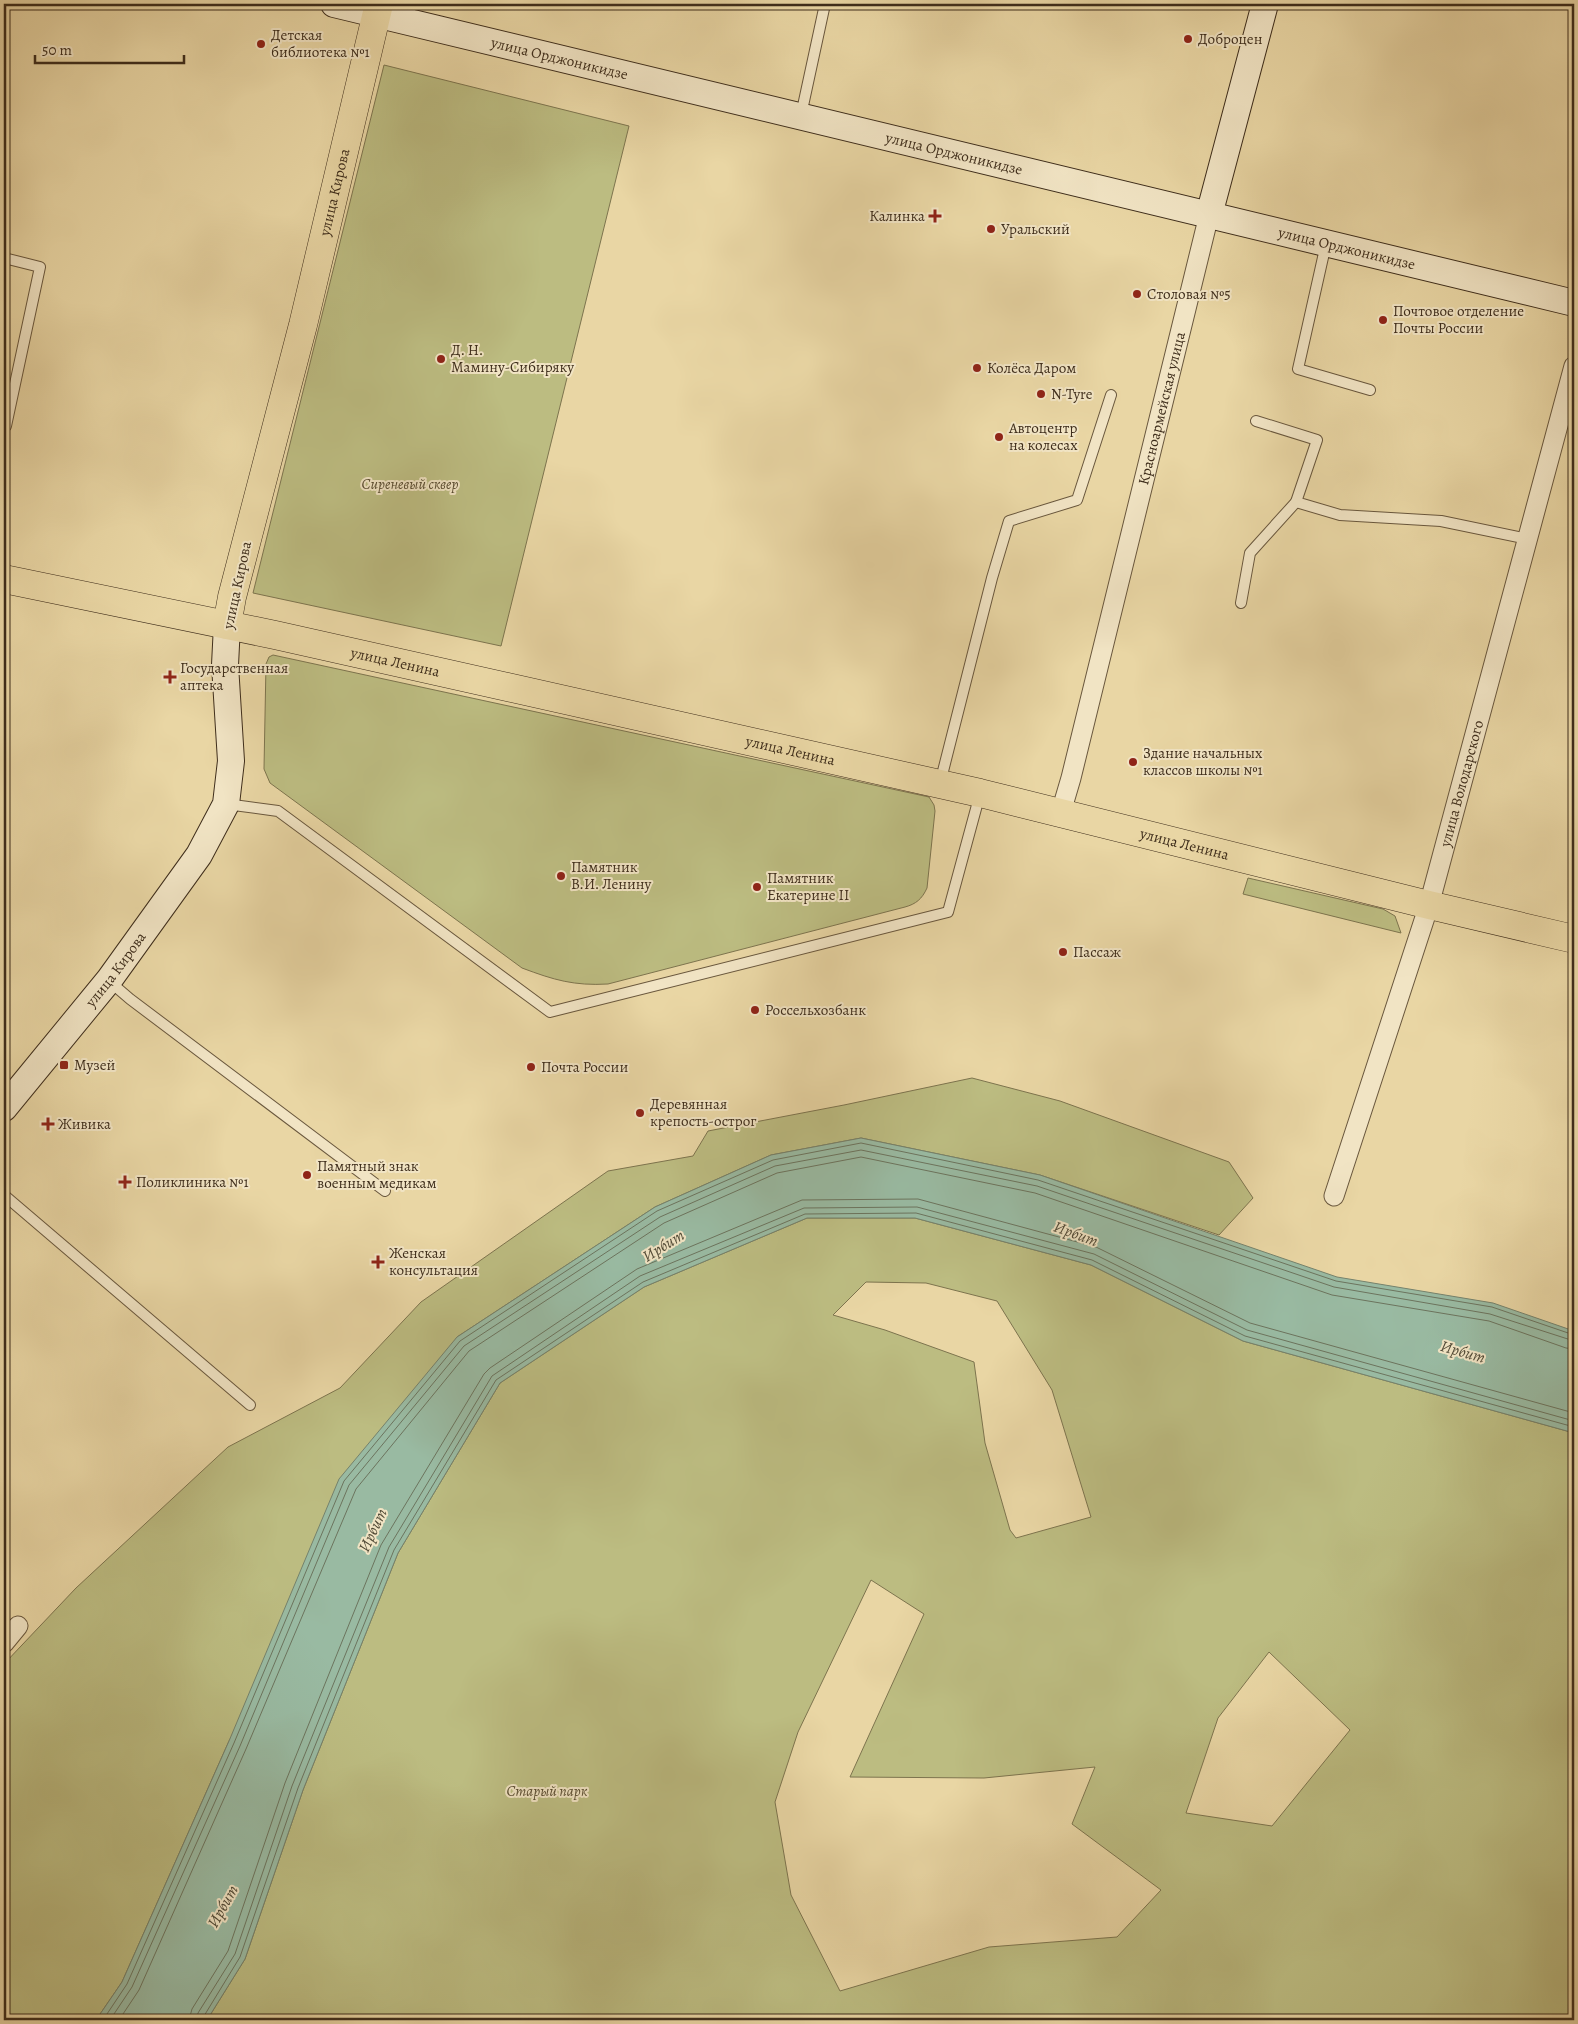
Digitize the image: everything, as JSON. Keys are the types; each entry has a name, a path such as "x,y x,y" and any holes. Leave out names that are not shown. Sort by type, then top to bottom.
{"main road":[{"name":"улица Орджоникидзе","path":"334,4 378,9 800,116 1574,303"},
{"name":"Красноармейская улица","path":"1209,215 1265,4"},
{"name":"улица Кирова","path":"4,1108 109,980 199,855 226,804 231,761 225,665 227,625 232,597 303,325 378,9"},
{"name":"улица Ленина","path":"4,579 227,625 980,793 1429,905 1574,939"}],"street":[{"name":"Красноармейская улица","path":"1061,812 1076,759 1209,215"},
{"name":"улица Володарского","path":"1334,1196 1429,905 1574,366"},
{"path":"4,1643 18,1626"}],"lane":[{"path":"800,116 825,4"},
{"path":"1326,243 1298,370 1370,390"},
{"path":"4,258 40,267 6,426 4,426"},
{"path":"940,784 1009,521 1077,500 1111,394"},
{"path":"1241,603 1250,553 1296,502 1317,440 1256,421"},
{"path":"1296,502 1340,515 1441,521 1528,539"},
{"path":"226,804 278,811 550,1012 948,912 980,793"},
{"path":"109,980 130,999 385,1191"},
{"path":"4,1195 250,1405"}],"green space":[{"name":"Сиреневый сквер","path":"384,65 629,126 501,646 253,593"},
{"path":"273,655 929,797 935,811 927,888 918,901 905,907 608,984 574,983 533,972 522,968 270,783 264,769 266,664 269,657"},
{"path":"1248,878 1383,909 1395,916 1401,933 1243,894"},
{"path":"972,1078 1060,1101 1229,1162 1253,1198 1219,1235 1040,1175 861,1138 771,1155 655,1207 457,1337 229,1741 122,1982 96,2020 4,2020 4,1664 76,1588 228,1447 340,1388 421,1302 608,1171 693,1156 708,1131"},
{"name":"Старый парк","path":"807,1218 915,1218 1091,1265 1243,1341 1574,1433 1574,2020 207,2020 245,1959 303,1790 398,1553 500,1383 644,1287","holes":["866,1282 926,1283 997,1301 1052,1390 1091,1517 1016,1538 1010,1530 985,1443 974,1362 885,1330 833,1315","871,1580 924,1614 850,1777 984,1778 1095,1767 1072,1824 1161,1890 1117,1937 989,1947 840,1991 791,1895 775,1802 798,1732","1269,1652 1350,1730 1272,1826 1186,1813 1218,1718"]}],"water":[{"name":"Ирбит","path":"861,1138 1040,1175 1337,1277 1493,1303 1574,1331 1574,1433 1243,1341 1091,1265 915,1218 807,1218 644,1287 500,1383 398,1553 303,1790 245,1959 207,2020 96,2020 122,1982 229,1741 339,1479 457,1337 655,1207 771,1155"}],"place":[{"name":"Доброцен","path":"1188,39"},
{"name":"Детская библиотека №1","path":"261,44"},
{"name":"Калинка","path":"935,216"},
{"name":"Уральский","path":"991,229"},
{"name":"Столовая №5","path":"1137,294"},
{"name":"Почтовое отделение Почты России","path":"1383,320"},
{"name":"Д. Н. Мамину-Сибиряку","path":"441,359"},
{"name":"Колёса Даром","path":"977,368"},
{"name":"N-Tyre","path":"1041,394"},
{"name":"Автоцентр на колесах","path":"999,437"},
{"name":"Государственная аптека","path":"170,677"},
{"name":"Здание начальных классов школы №1","path":"1133,762"},
{"name":"Памятник В.И. Ленину","path":"561,876"},
{"name":"Памятник Екатерине II","path":"757,887"},
{"name":"Пассаж","path":"1063,952"},
{"name":"Россельхозбанк","path":"755,1010"},
{"name":"Музей","path":"64,1065"},
{"name":"Почта России","path":"531,1067"},
{"name":"Деревянная крепость-острог","path":"640,1113"},
{"name":"Живика","path":"48,1124"},
{"name":"Памятный знак военным медикам","path":"307,1175"},
{"name":"Поликлиника №1","path":"125,1182"},
{"name":"Женская консультация","path":"378,1262"}]}
